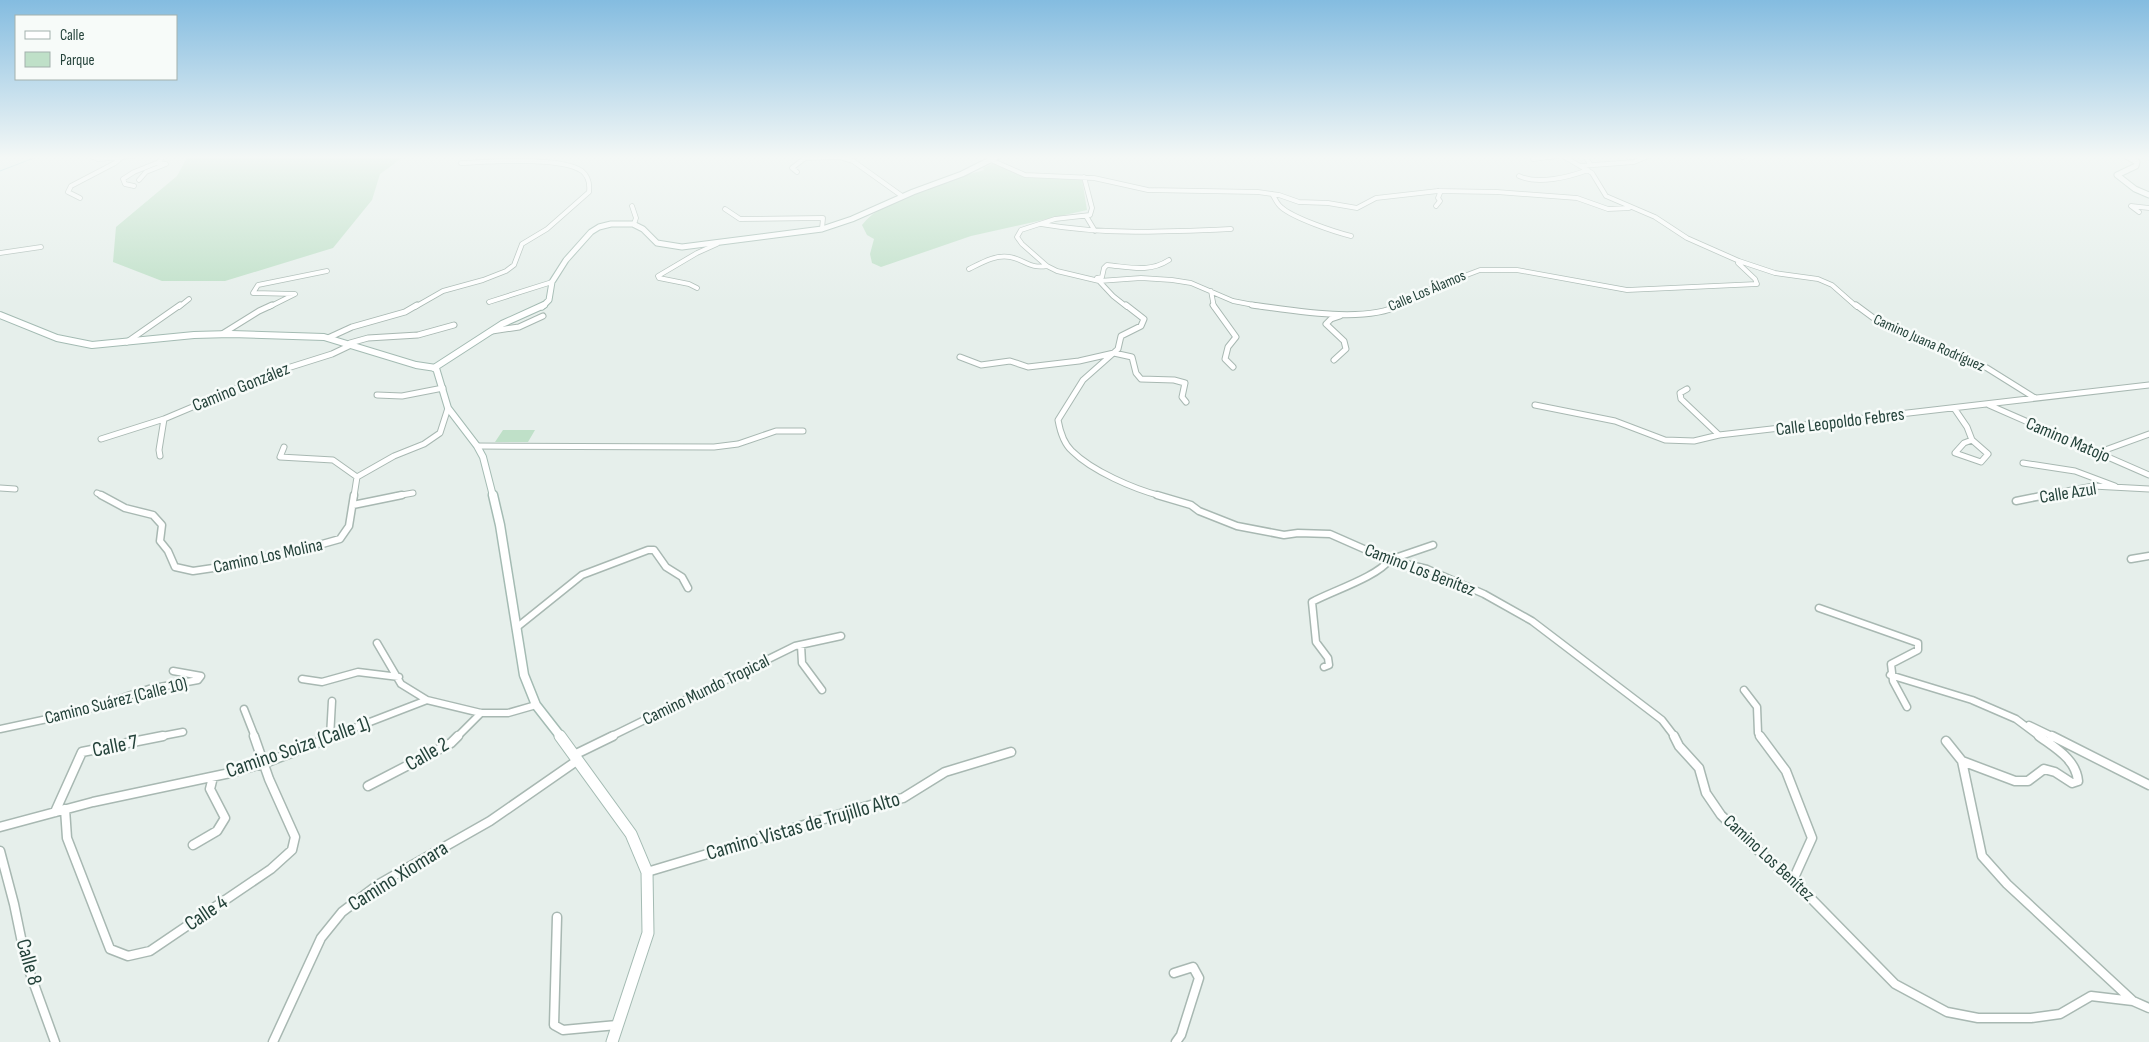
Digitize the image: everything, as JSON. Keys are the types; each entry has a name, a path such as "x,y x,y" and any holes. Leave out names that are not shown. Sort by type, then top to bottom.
{"street":[{"path":"328,338 352,327 394,316 422,304 443,291 483,280 506,271 514,265 522,244 547,230 575,205"},
{"path":"0,315 56,338 92,345 222,334 328,338 416,365 434,368 502,324 541,308 549,300 552,282 566,260 591,232 611,224 634,224 643,229 657,243 682,247 822,229 841,223 883,205"},
{"path":"1091,205 1090,215 1039,224 1021,230 1017,237 1022,244 1046,262 1047,266 1057,272 1099,281"},
{"path":"1278,205 1280,208 1288,212 1335,232 1351,236"},
{"path":"1337,205 1357,208 1363,205"},
{"path":"1596,205 1608,209 1629,208"},
{"name":"Camino Juana Rodríguez","path":"1623,205 1655,217 1687,238 1739,261 1775,273 1818,279 1832,285 1865,313 1879,322 1986,368 2035,398"},
{"path":"632,206 636,218 634,224"},
{"path":"2139,212 2131,206 2149,208"},
{"path":"725,210 740,219 823,218 822,229"},
{"path":"1086,216 1095,231"},
{"path":"1039,224 1074,230 1158,233 1230,229"},
{"path":"698,288 658,277 685,259 717,244"},
{"path":"0,253 40,247"},
{"path":"969,269 991,259 1002,257 1014,258 1029,268 1047,266"},
{"path":"1090,279 1102,277 1104,268 1107,265 1149,269 1163,265 1168,260"},
{"name":"Calle Los Álamos","path":"1099,281 1141,278 1172,280 1191,283 1233,301 1249,305 1342,315 1375,312 1397,307 1422,292 1470,272 1480,270 1517,270 1627,290 1757,284 1756,279 1738,263 1739,261"},
{"path":"222,334 259,311 295,294 253,293 258,285 327,271"},
{"name":"Camino Los Benítez","path":"1099,281 1113,296 1144,319 1140,326 1121,336 1118,349 1083,380 1058,420 1060,433 1071,451 1102,472 1118,480 1153,494 1191,505 1199,511 1237,526 1284,536 1308,533 1330,534 1388,560 1432,570 1520,613 1543,628 1662,720 1673,733 1679,746 1698,768 1706,793 1722,815 1752,846 1793,880 1894,984 1947,1012 1978,1018 2031,1018 2060,1014 2091,996 2133,1001 2149,1008"},
{"path":"490,302 552,282"},
{"path":"1211,291 1210,299 1215,310 1236,337 1228,347 1225,359 1233,367"},
{"path":"125,343 159,321 188,298"},
{"path":"1334,360 1346,348 1344,341 1326,324 1331,319 1342,315"},
{"path":"490,332 518,327 544,316"},
{"name":"Camino González","path":"102,439 164,419 278,371 332,354 368,338 418,335 454,326"},
{"path":"960,357 981,364 1010,360 1028,367 1079,361 1114,353 1125,354 1132,357 1136,373 1141,379 1174,380 1185,383 1182,397 1186,402"},
{"path":"434,368 448,408 477,446 486,465 500,525 524,675 536,705 631,834 647,872 648,933 612,1042"},
{"name":"Calle Leopoldo Febres","path":"1535,405 1615,420 1665,440 1694,441 1719,435 2149,385"},
{"path":"377,395 411,395 442,388"},
{"path":"1687,389 1680,393 1681,399 1719,435"},
{"name":"Camino Matojo","path":"1987,404 2149,475"},
{"path":"284,447 280,457 333,460 356,477 394,456 424,444 440,433 448,408"},
{"path":"1954,408 1967,427 1972,440 1988,454 1981,462 1955,453 1964,443 1972,440"},
{"path":"160,456 159,450 164,419"},
{"path":"477,446 714,447 738,444 776,431 803,431"},
{"path":"2097,453 2149,434"},
{"path":"2023,463 2075,471 2119,488"},
{"name":"Camino Los Molina","path":"97,493 125,508 153,515 162,525 160,541 168,551 174,567 194,572 266,558 340,539 351,520 356,477"},
{"name":"Calle Azul","path":"2016,501 2093,486 2149,489"},
{"path":"0,488 15,489"},
{"path":"353,505 414,494"},
{"path":"1324,667 1329,665 1328,658 1316,642 1312,602 1376,572 1386,565 1388,560 1433,545"},
{"path":"516,628 582,575 648,550 654,550 666,568 682,577 688,588"},
{"path":"2131,559 2149,556"},
{"path":"1819,608 1918,643 1918,650 1891,664 1890,675 1896,691 1907,707"},
{"name":"Camino Mundo Tropical","path":"576,757 801,644 841,636"},
{"path":"377,643 399,677 401,684 427,700 481,713 508,712 536,705"},
{"path":"801,644 802,663 822,690"},
{"name":"Camino Suárez (Calle 10)","path":"0,729 80,712 149,690 198,680 202,676 173,671"},
{"path":"302,679 322,682 358,672 399,677"},
{"path":"1890,675 1972,700 2116,767 2149,786"},
{"path":"1744,690 1757,707 1758,734 1786,771 1812,838 1793,880"},
{"name":"Camino Soiza (Calle 1)","path":"0,827 65,809 213,777 265,763 427,700"},
{"path":"330,738 332,701"},
{"name":"Calle 4","path":"65,809 67,838 110,949 128,956 150,951 271,869 292,850 295,837 269,779 265,763 244,709"},
{"name":"Calle 2","path":"368,786 451,743 481,713"},
{"path":"1962,761 2015,782 2028,781 2044,769 2055,772 2072,783 2078,781 2077,770 2067,756 2016,719"},
{"name":"Calle 7","path":"55,812 82,752 183,732"},
{"path":"1946,741 1962,761 1982,856 2007,884 2133,1001"},
{"name":"Camino Vistas de Trujillo Alto","path":"647,872 871,805 903,798 945,772 1011,752"},
{"name":"Camino Xiomara","path":"273,1042 321,938 342,912 379,884 490,821 576,757"},
{"path":"193,846 221,828 225,821 210,789 213,777"},
{"name":"Calle 8","path":"0,851 14,904 26,962 55,1042"},
{"path":"557,917 554,1025 563,1030 617,1025"},
{"path":"1174,973 1193,967 1199,978 1181,1035 1176,1042"}],"green space":[{"path":"143,205 368,205 333,248 225,281 162,281 113,262 116,227"},
{"path":"1086,205 1087,210 971,236 881,267 872,263 870,254 874,239 867,235 862,225 885,206"},
{"path":"503,430 535,430 528,442 495,442"}]}
